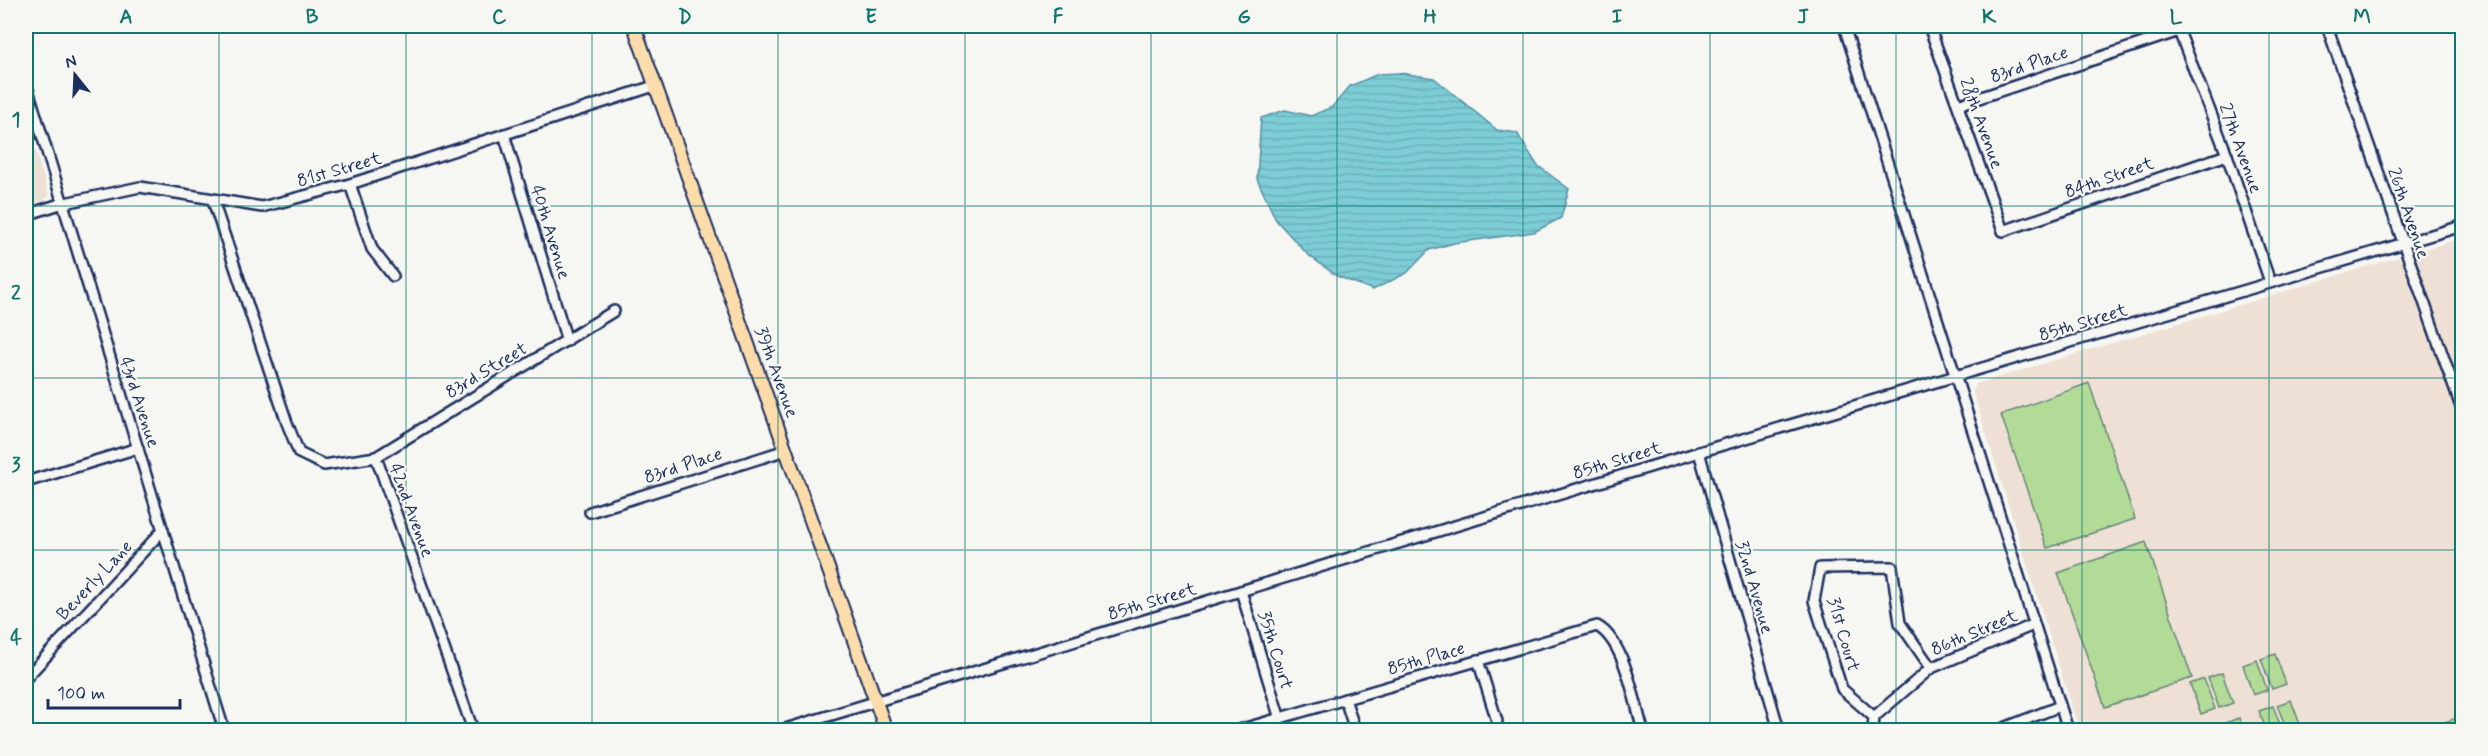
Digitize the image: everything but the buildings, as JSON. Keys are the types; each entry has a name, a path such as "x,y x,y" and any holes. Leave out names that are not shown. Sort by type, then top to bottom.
{"main road":[{"name":"39th Avenue","path":"634,26 886,730"}],"street":[{"path":"1844,26 1958,377 2033,625 2068,730"},
{"name":"28th Avenue","path":"1929,26 2003,231"},
{"name":"26th Avenue","path":"2327,26 2402,244 2463,410"},
{"name":"83rd Place","path":"1958,105 2178,28"},
{"name":"27th Avenue","path":"2178,28 2227,155 2270,282"},
{"name":"43rd Avenue","path":"26,83 60,204 138,448 224,730"},
{"name":"81st Street","path":"26,215 60,204 140,187 213,201 262,207 350,184 654,86"},
{"name":"40th Avenue","path":"504,134 567,341"},
{"name":"84th Street","path":"2003,231 2227,155"},
{"path":"350,184 372,249 393,276"},
{"name":"42nd Avenue","path":"213,201 299,453 324,465 376,457 474,730"},
{"name":"85th Street","path":"782,730 1699,452 2463,226"},
{"name":"83rd Street","path":"376,457 614,310"},
{"path":"26,482 138,448"},
{"name":"83rd Place","path":"590,512 786,450"},
{"name":"32nd Avenue","path":"1699,452 1779,730"},
{"name":"Beverly Lane","path":"26,678 163,530"},
{"name":"31st Court","path":"1874,717 1842,688 1814,601 1820,568 1892,567 1900,623 1931,668"},
{"name":"35th Court","path":"1241,591 1280,718"},
{"name":"86th Street","path":"1874,717 1931,668 2033,625"},
{"name":"85th Place","path":"1239,730 1597,626 1608,632 1616,645 1643,730"},
{"path":"1478,660 1497,721"},
{"path":"1345,699 1354,730"},
{"path":"1999,730 2060,706"},
{"path":"1873,730 1874,717"}],"shaded area":[{"path":"26,119 49,196 43,201 26,206"},
{"path":"2462,238 2462,730 2079,730 1973,392 1976,384"}],"green space":[{"path":"2089,383 2135,519 2047,548 2001,415"},
{"path":"2146,542 2192,678 2105,707 2058,573"},
{"path":"2275,654 2286,684 2272,689 2261,659"},
{"path":"2257,660 2267,690 2253,695 2243,665"},
{"path":"2222,673 2233,703 2219,708 2208,678"},
{"path":"2204,679 2215,709 2201,714 2190,684"},
{"path":"2291,700 2302,730 2287,730 2277,705"},
{"path":"2273,706 2282,730 2266,730 2259,711"},
{"path":"2462,716 2462,730 2425,730 2425,729"},
{"path":"2239,718 2243,730 2227,730 2225,723"}],"water":[{"path":"1400,73 1434,78 1497,130 1517,133 1537,165 1569,189 1561,218 1534,232 1454,243 1429,250 1407,273 1373,290 1337,276 1307,254 1276,220 1257,179 1261,118 1285,110 1311,116 1332,107 1350,86 1378,74"}]}
